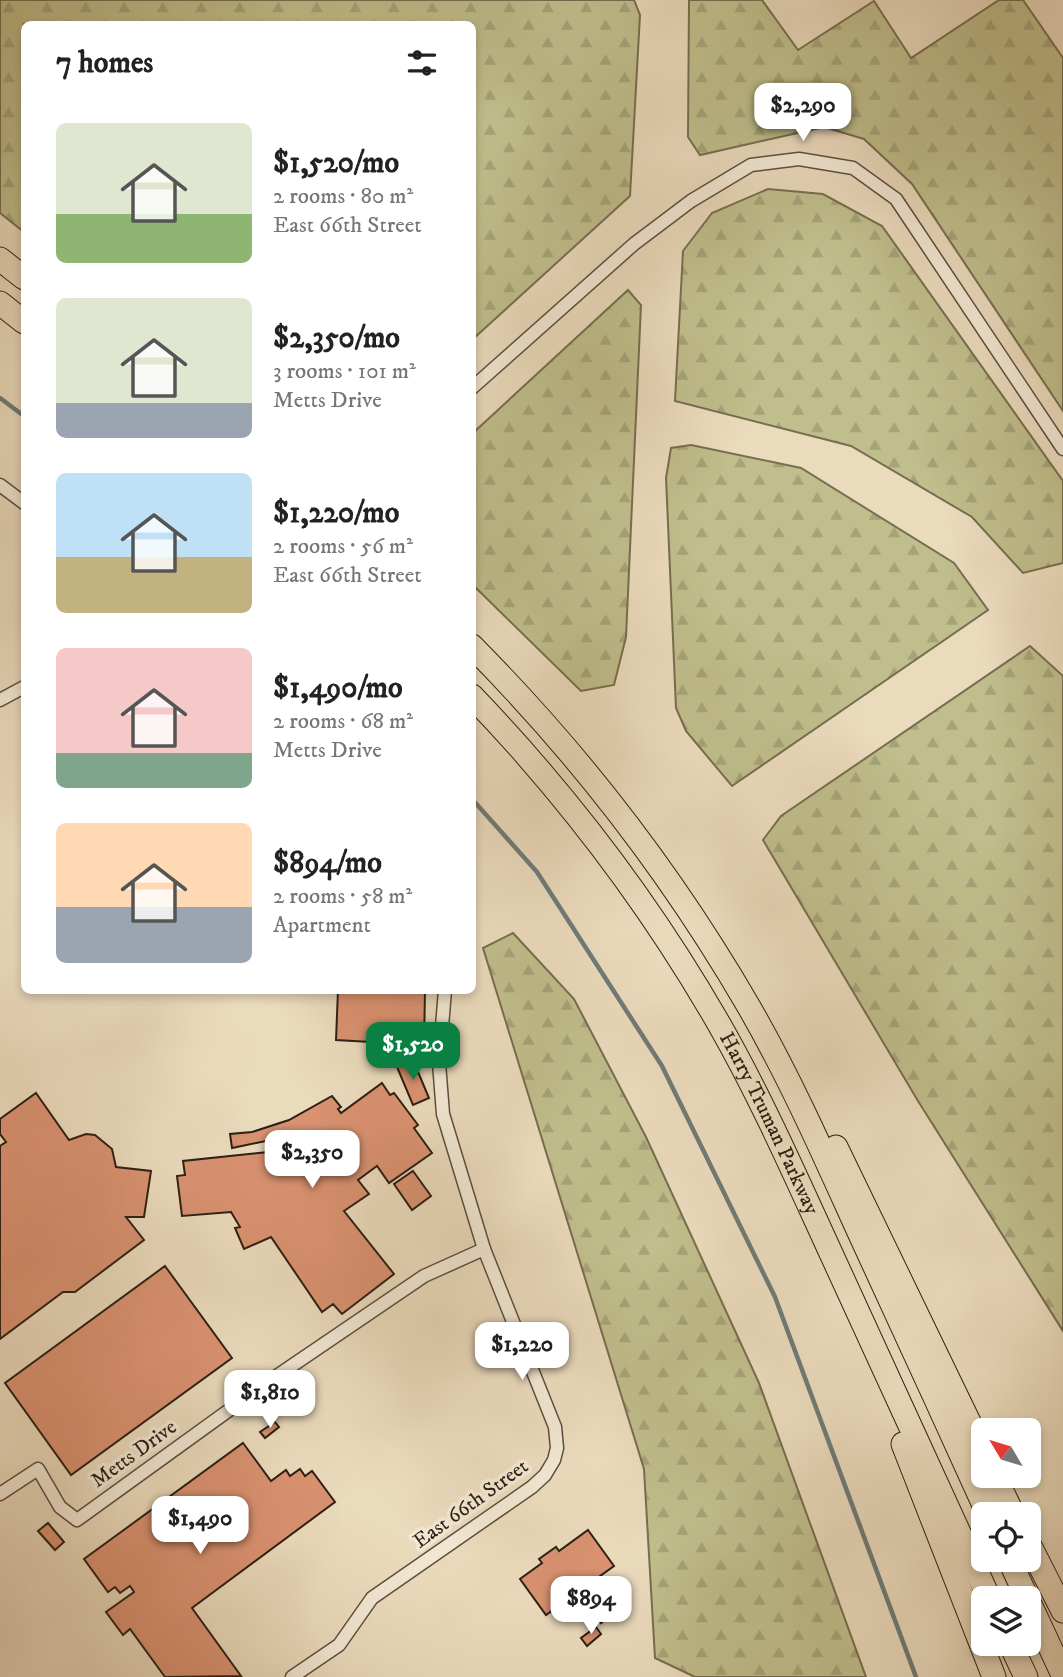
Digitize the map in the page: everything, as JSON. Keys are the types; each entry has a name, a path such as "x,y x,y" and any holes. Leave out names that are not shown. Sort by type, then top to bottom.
{"highway":[{"path":"0,259 21,276"},
{"path":"0,303 21,320"},
{"name":"Harry Truman Parkway","path":"476,650 605,793 705,934 790,1084 983,1502"},
{"name":"Harry Truman Parkway","path":"476,700 578,815 613,860 676,952 759,1100 983,1586"},
{"path":"705,934 798,1079 855,1183 971,1426"},
{"path":"850,1296 898,1431 994,1677"},
{"path":"1041,1568 1063,1611"},
{"path":"1041,1628 1063,1675"},
{"path":"1016,1656 1026,1677"}],"street":[{"path":"476,384 634,244 691,201 751,165 799,159 853,168 896,199 1063,449"},
{"path":"0,485 21,501"},
{"path":"0,700 21,689"},
{"name":"East 66th Street","path":"292,1677 339,1645 372,1598 532,1487 545,1475 554,1460 557,1448 549,1405 484,1249 443,1114 439,1063 445,994"},
{"name":"Metts Drive","path":"0,1494 37,1469 60,1507 77,1520 268,1382 424,1276 484,1249"}],"green space":[{"path":"0,0 634,0 640,15 630,196 476,336 476,21 21,21 21,230 0,213"},
{"path":"689,0 762,0 798,50 874,1 911,58 999,0 1023,0 1063,58 1063,411 912,184 864,139 824,127 700,155 688,137"},
{"path":"768,189 823,194 882,226 1063,481 1063,563 1023,573 972,517 851,446 675,401 683,251 712,213"},
{"path":"628,290 641,305 626,637 614,685 581,691 476,588 476,430"},
{"path":"691,445 801,468 954,563 988,610 732,786 686,731 676,708 666,478 671,448"},
{"path":"1030,646 1063,676 1063,1331 918,1101 763,840 781,816"},
{"path":"513,933 574,999 646,1137 759,1383 866,1677 695,1677 655,1658 644,1469 483,948"}],"building":[{"path":"338,994 425,994 424,1045 336,1040"},
{"path":"413,1060 429,1098 413,1105 397,1067"},
{"path":"382,1083 390,1095 394,1093 418,1125 414,1128 432,1153 389,1183 377,1166 358,1180 369,1194 344,1211 394,1274 342,1314 333,1304 322,1312 271,1237 244,1249 235,1228 240,1227 231,1212 182,1216 177,1176 185,1175 183,1161 286,1150 285,1137 232,1148 230,1134 252,1132 289,1120 332,1096 341,1107 338,1109 341,1113"},
{"path":"36,1093 69,1140 86,1134 95,1135 112,1149 116,1167 151,1171 144,1217 126,1217 144,1240 75,1292 63,1292 0,1339 0,1146 6,1142 0,1134 0,1119"},
{"path":"413,1171 431,1196 412,1210 394,1184"},
{"path":"165,1266 232,1358 71,1475 5,1383"},
{"path":"275,1422 279,1427 265,1438 260,1432"},
{"path":"243,1443 271,1481 286,1470 290,1476 300,1469 305,1476 312,1471 335,1502 192,1608 241,1676 165,1677 130,1629 123,1635 106,1612 134,1592 130,1586 120,1593 115,1587 108,1592 84,1559"},
{"path":"48,1523 64,1542 55,1550 38,1531"},
{"path":"588,1530 614,1566 546,1615 520,1579 542,1563 539,1559 556,1547 559,1551"},
{"path":"608,1607 613,1614 601,1623 596,1616"},
{"path":"596,1627 601,1634 587,1646 581,1638"}],"waterway":[{"path":"0,398 21,414"},
{"path":"476,803 537,872 662,1066 775,1297 916,1677"}]}
